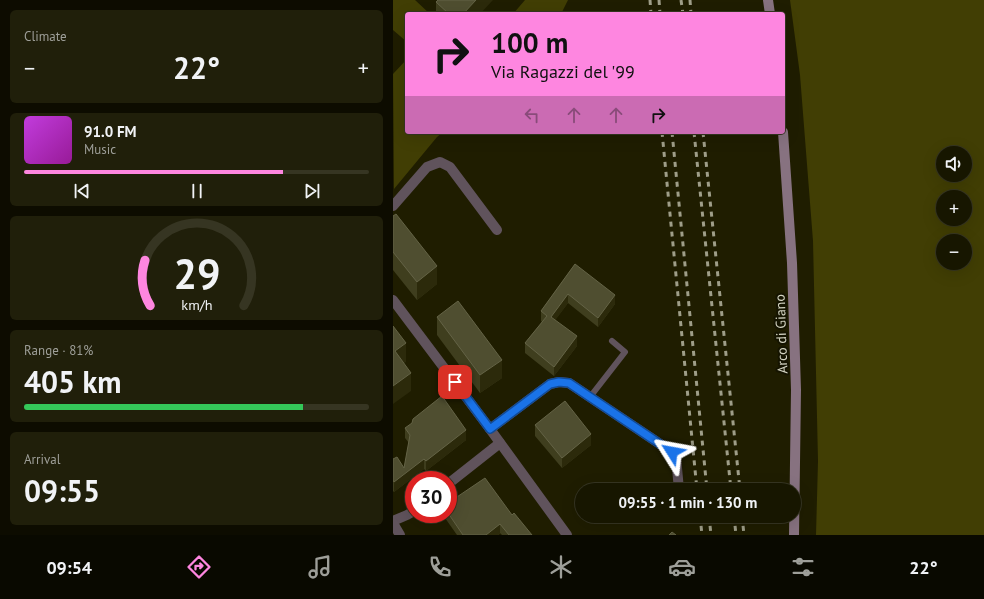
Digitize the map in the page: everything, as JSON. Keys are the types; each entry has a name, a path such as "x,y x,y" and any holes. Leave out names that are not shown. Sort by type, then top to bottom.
{"main road":[{"path":"769,0 770,12"},
{"name":"Arco di Giano","path":"783,134 792,263 796,382 795,535"}],"street":[{"path":"393,206 427,167 440,162 450,167 497,230"},
{"path":"393,300 500,442 567,535"},
{"path":"490,429 550,384 559,382 569,383 672,452 676,457 678,483"},
{"path":"457,477 500,442"},
{"path":"400,535 393,522 405,516"}],"lane":[{"path":"590,397 625,352 612,341"}],"shaded area":[{"path":"393,0 415,0 428,12 405,12 405,40 393,30"},
{"path":"525,0 568,0 562,12 515,12"},
{"path":"790,0 984,0 984,535 816,535 818,461 813,241 800,75"},
{"path":"405,61 405,134 441,134 394,189 393,74"}],"building":[{"path":"438,0 476,0 465,12 447,12 436,2"},
{"path":"396,214 437,266 417,282 393,252 393,216"},
{"path":"575,264 615,295 598,318 568,294 551,317 577,336 554,367 525,343 547,316 541,311"},
{"path":"458,301 502,360 480,375 437,317"},
{"path":"393,326 406,343 395,351 411,373 393,386"},
{"path":"442,396 466,430 426,461 424,459 408,471 405,471 405,474 394,482 393,459 397,457 404,468 410,435 405,428 412,423 413,419"},
{"path":"565,401 591,434 562,458 535,425"},
{"path":"485,478 512,515 514,513 532,535 509,535 500,524 486,535 463,535 455,523 457,523 457,497"},
{"path":"672,532 676,535 669,535"}],"railway":[{"path":"650,0 651,12"},
{"path":"659,0 660,12"},
{"path":"681,0 683,12"},
{"path":"690,0 691,12"},
{"path":"662,134 696,483"},
{"path":"672,134 706,483"},
{"path":"694,134 730,483"},
{"path":"703,134 739,483"},
{"path":"701,523 702,535"},
{"path":"710,523 711,535"},
{"path":"735,523 736,535"},
{"path":"743,523 744,535"}],"route":[{"path":"455,382 490,429 550,384 559,382 569,383 672,452"}]}
